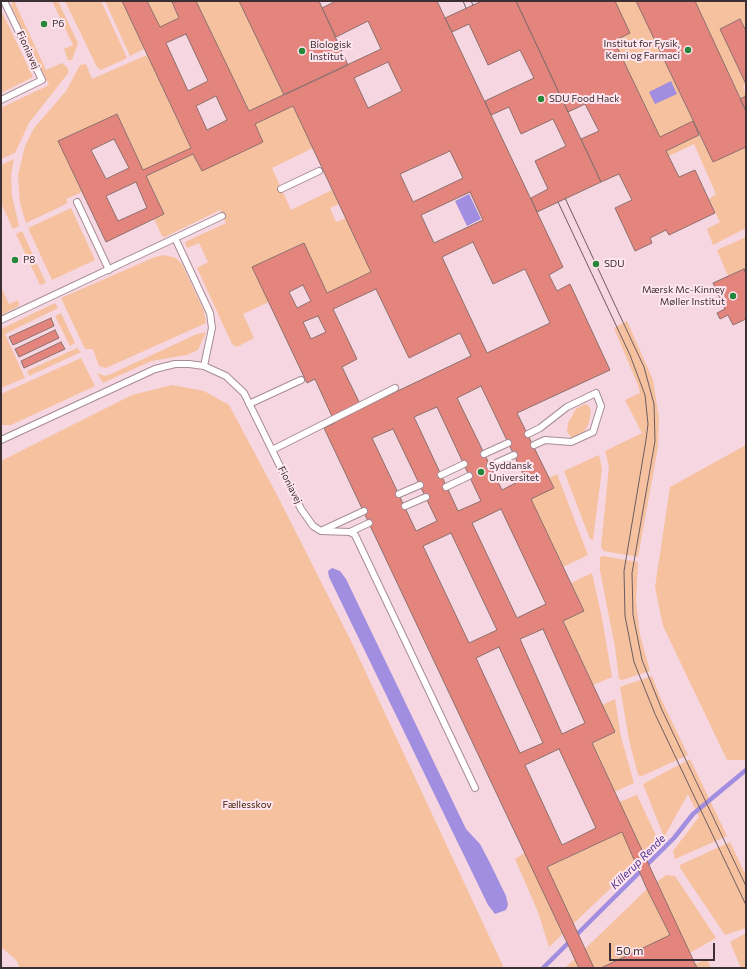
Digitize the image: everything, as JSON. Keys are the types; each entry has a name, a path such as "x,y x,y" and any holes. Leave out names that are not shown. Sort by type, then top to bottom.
{"lane":[{"name":"Fioniavej","path":"1,100 42,80 4,1"},
{"path":"281,188 319,171"},
{"path":"77,202 108,270"},
{"path":"1,320 222,216"},
{"path":"175,238 210,313 212,328 204,366"},
{"name":"Fioniavej","path":"1,440 155,368 175,364 204,366 226,376 244,394 301,508 313,526 322,531"},
{"path":"249,404 301,380"},
{"path":"272,450 395,388"},
{"path":"528,434 540,428 567,407 596,393 601,406 593,432 571,442 545,440 534,446"},
{"path":"484,454 508,443"},
{"path":"490,466 514,455"},
{"path":"441,475 464,464"},
{"path":"446,487 469,476"},
{"path":"399,494 420,484"},
{"path":"405,506 426,496"},
{"path":"322,531 364,511"},
{"path":"322,531 350,532 369,523"},
{"path":"350,532 355,535 474,788"}],"green space":[{"path":"13,1 18,1 15,3 46,70 62,63 67,67 69,72 29,123 15,153 1,159 1,108 49,85 11,6"},
{"path":"52,1 58,1 78,43 72,60 68,60 64,49 73,45"},
{"path":"65,1 101,1 127,58 101,70 97,67"},
{"path":"105,1 122,1 144,49 130,56"},
{"path":"147,1 174,1 172,2 179,18 160,27"},
{"path":"196,1 239,1 284,95 249,111"},
{"path":"615,1 636,1 693,121 660,137 614,41"},
{"path":"695,1 746,1 746,31 740,19 720,29 746,84 743,86 746,96 740,99"},
{"path":"1,10 33,77 1,93"},
{"path":"147,55 191,148 143,170 117,114 59,141 82,192 66,199 68,203 26,223 20,203 18,175 25,146 34,128 66,91 80,65 86,64 92,79"},
{"path":"293,106 313,148 272,168 291,210 332,190 339,204 330,208 336,222 346,218 371,272 327,293 303,243 253,267 269,302 243,314 254,338 237,347 232,344 197,268 208,262 199,243 187,248 185,242 226,223 220,210 165,237 162,236 154,219 164,214 146,176 193,154 202,171 263,142 255,124"},
{"path":"699,135 713,162 746,147 746,228 713,245 707,229 720,222 709,199 716,194 694,144 669,156 666,151"},
{"path":"14,159 11,175 12,196 19,226 13,229 1,203 1,165"},
{"path":"71,208 95,260 52,280 28,228"},
{"path":"22,231 46,283 40,285 16,234"},
{"path":"746,237 746,274 743,269 728,276 717,250"},
{"path":"164,255 176,258 182,264 204,311 206,323 106,368 99,366 93,349 85,349 61,298 155,257"},
{"path":"1,287 9,304 18,300 19,306 1,315"},
{"path":"55,303 58,308 5,334 25,378 1,388 1,329"},
{"path":"61,313 75,343 70,346 55,316"},
{"path":"627,321 653,380 659,418 658,447 638,557 604,551 601,547 609,466 605,451 642,433 625,400 640,393 638,385 614,328"},
{"path":"206,332 198,350 187,355 151,361 103,383 97,373 105,376 111,374 197,334"},
{"path":"77,348 81,352 29,376 27,371"},
{"path":"81,358 95,386 11,425 1,425 1,394"},
{"name":"Fællesskov","path":"172,385 204,391 229,405 277,495 353,645 504,968 20,968 16,960 1,947 1,461 132,395"},
{"path":"585,404 589,406 591,411 589,423 584,432 575,438 572,438 567,432 568,423 576,409"},
{"path":"746,445 746,760 727,760 663,626 655,587 670,487"},
{"path":"599,455 602,469 593,540 590,539 564,471"},
{"path":"557,474 588,555 563,567 531,499 554,488 549,478"},
{"path":"603,556 638,562 636,601 640,635 650,671 622,680 619,679 615,647 600,571 600,557"},
{"path":"592,573 602,618 612,677 593,685 563,621 584,611 571,583"},
{"path":"652,676 660,697 688,755 642,776 638,775 629,740 620,687"},
{"path":"615,699 621,737 634,783 614,792 592,743 615,732 602,705"},
{"path":"690,759 727,836 675,859 673,851 699,817 688,794 664,837 643,784"},
{"path":"637,795 659,842 549,947 538,912 515,859 525,853 535,873 622,832 619,802"},
{"path":"730,842 746,876 746,928 725,935 680,868 680,865"},
{"path":"666,875 675,876 716,938 690,953 670,935 601,968 565,968 646,890"},
{"path":"746,933 746,968 741,968 730,942"},
{"path":"707,959 711,968 697,968 695,964"}],"shaded area":[{"path":"671,81 677,94 655,104 649,92"},
{"path":"469,194 481,219 467,226 455,201"},
{"path":"332,568 340,571 346,579 466,829 480,844 506,896 508,905 506,910 495,914 488,905 329,577 328,571"}],"building":[{"path":"122,1 147,1 160,27 179,18 172,2 196,1 249,111 381,49 368,21 336,37 322,8 336,1 437,1 563,267 549,275 557,291 570,284 610,370 517,413 554,488 531,499 584,611 563,621 615,732 592,743 697,968 601,968 670,935 646,887 622,832 547,867 594,968 579,968 324,428 335,423 315,379 307,383 252,267 304,243 327,293 371,272 293,106 255,124 263,142 202,171 193,154 146,176 164,214 106,242 58,141 117,114 143,170 191,148","holes":["186,34 208,81 188,91 166,43","388,62 402,91 368,108 354,78","216,96 227,120 207,130 196,106","114,139 129,168 106,179 91,150","450,151 463,178 413,202 400,174","136,182 147,208 118,221 106,196","470,192 483,220 434,243 421,215","473,242 493,284 525,269 550,323 487,353 442,257","303,285 311,301 297,308 289,292","376,289 409,358 460,333 471,356 362,408 342,367 357,359 333,309","318,316 326,332 311,339 303,322","481,386 525,478 502,490 457,398","437,407 481,501 458,511 414,417","393,429 437,521 416,531 372,438","501,509 546,604 517,618 472,523","451,533 497,630 469,643 423,546","543,629 585,723 562,734 520,639","499,647 543,743 520,753 476,658","559,749 596,828 562,845 525,765"]},
{"name":"Biologisk Institut","path":"239,1 319,1 348,65 284,95"},
{"path":"482,1 516,1 601,182 537,212 531,198 548,189 535,161 566,146 553,119 521,134 509,107 491,115 485,101 534,78 520,50 488,65 469,24 452,32 445,18"},
{"path":"516,1 615,1 630,33 614,41 660,137 693,121 699,135 666,151 679,177 695,170 715,213 669,235 666,230 650,238 652,243 635,251 615,208 632,200 619,174 601,182 581,139 599,131 585,104 568,112"},
{"name":"Institut for Fysik, Kemi og Farmaci","path":"636,1 695,1 746,111 746,147 713,162"},
{"path":"740,19 746,31 746,84 720,29"},
{"path":"746,96 746,111 740,99"},
{"name":"Mærsk Mc-Kinney Møller Institut","path":"744,269 746,274 746,319 733,325 728,315 720,319 717,313 725,309 713,283"},
{"path":"51,318 54,326 13,345 9,337"},
{"path":"55,330 59,338 19,357 15,349"},
{"path":"61,342 65,349 24,368 21,361"}],"waterway":[{"name":"Killerup Rende","path":"543,968 674,838 693,814 746,770"}],"tram line":[{"path":"463,1 466,8"},
{"path":"471,1 473,5"},
{"path":"565,198 644,367 654,404 655,441 632,573 633,615 642,660 662,710 746,886"},
{"path":"558,202 630,355 645,395 648,424 624,571 625,616 634,662 655,714 746,905"}],"place":[{"name":"P6","path":"44,24"},
{"name":"Institut for Fysik, Kemi og Farmaci","path":"688,50"},
{"name":"Biologisk Institut","path":"302,51"},
{"name":"SDU Food Hack","path":"541,99"},
{"name":"P8","path":"15,260"},
{"name":"SDU","path":"596,264"},
{"name":"Mærsk Mc-Kinney Møller Institut","path":"733,296"},
{"name":"Syddansk Universitet","path":"481,472"}]}
